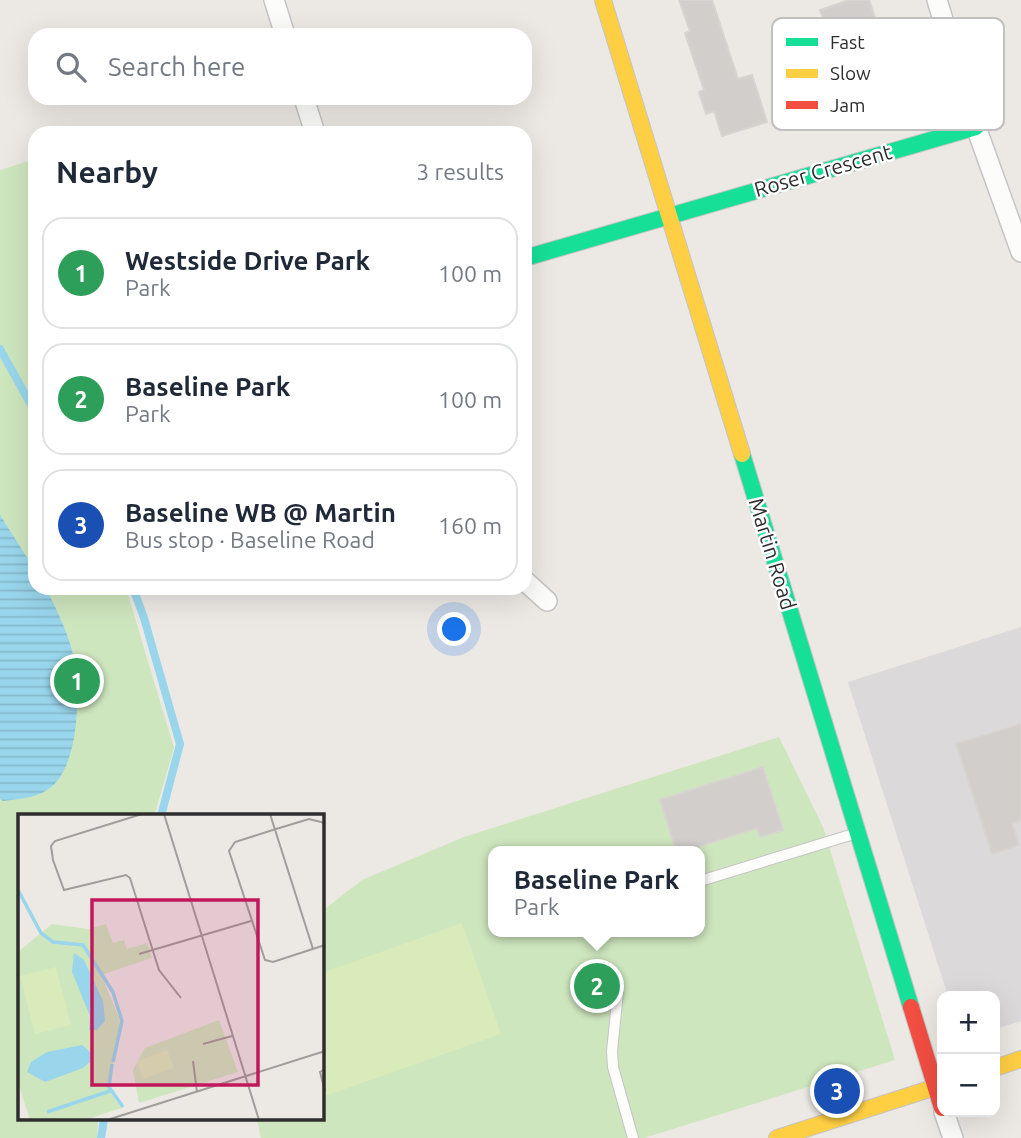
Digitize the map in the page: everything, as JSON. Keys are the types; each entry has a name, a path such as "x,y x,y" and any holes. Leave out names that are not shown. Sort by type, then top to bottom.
{"street":[{"path":"274,0 283,28"},
{"name":"Martin Road","path":"603,0 857,833 937,1080"},
{"path":"937,0 943,18"},
{"path":"306,105 313,126"},
{"name":"Roser Crescent","path":"532,256 966,130"},
{"path":"977,130 1021,252"},
{"path":"532,587 547,601"},
{"path":"1000,1066 1021,1059"},
{"path":"777,1138 937,1087"},
{"name":"Martin Road","path":"946,1117 953,1138"}],"lane":[{"path":"705,879 857,833"},
{"path":"618,992 613,1067 633,1138"}],"shaded area":[{"path":"1021,627 1021,1021 1000,1027 1000,991 946,991 848,682"}],"green space":[{"path":"28,161 28,595 128,595 174,748 155,814 18,814 18,1120 98,1120 97,1138 0,1138 0,170"},
{"path":"779,737 823,827 895,1060 644,1138 261,1138 257,1120 324,1120 324,910 362,880 464,837"},
{"path":"462,923 501,1034 324,1096 324,972"}],"water":[{"path":"0,515 28,559 28,595 49,595 62,623 74,659 77,709 72,746 60,777 40,794 28,798 3,801 0,799"}],"building":[{"path":"679,0 712,0 738,79 752,75 767,122 722,136 714,111 706,114 699,92 704,90 685,33 690,31"},
{"path":"849,0 869,0 875,18 823,18 820,10"},
{"path":"1021,724 1021,820 1012,823 1019,845 992,854 956,744"},
{"path":"763,767 783,830 760,837 757,828 701,846 674,846 660,800"}],"waterway":[{"path":"0,349 28,399"},
{"path":"136,595 180,744 162,814"},
{"path":"101,1138 104,1120"}],"traffic: fast":[{"path":"532,256 966,130"},
{"path":"742,454 911,1007"}],"traffic: slow":[{"path":"603,0 742,454"},
{"path":"1000,1066 1021,1059"},
{"path":"777,1138 937,1087"}],"traffic: jam":[{"path":"911,1007 937,1092"}],"place":[{"name":"Westside Drive Park","path":"77,681"},
{"name":"Baseline Park","path":"597,986"},
{"name":"Baseline WB @ Martin","path":"837,1091"}]}
